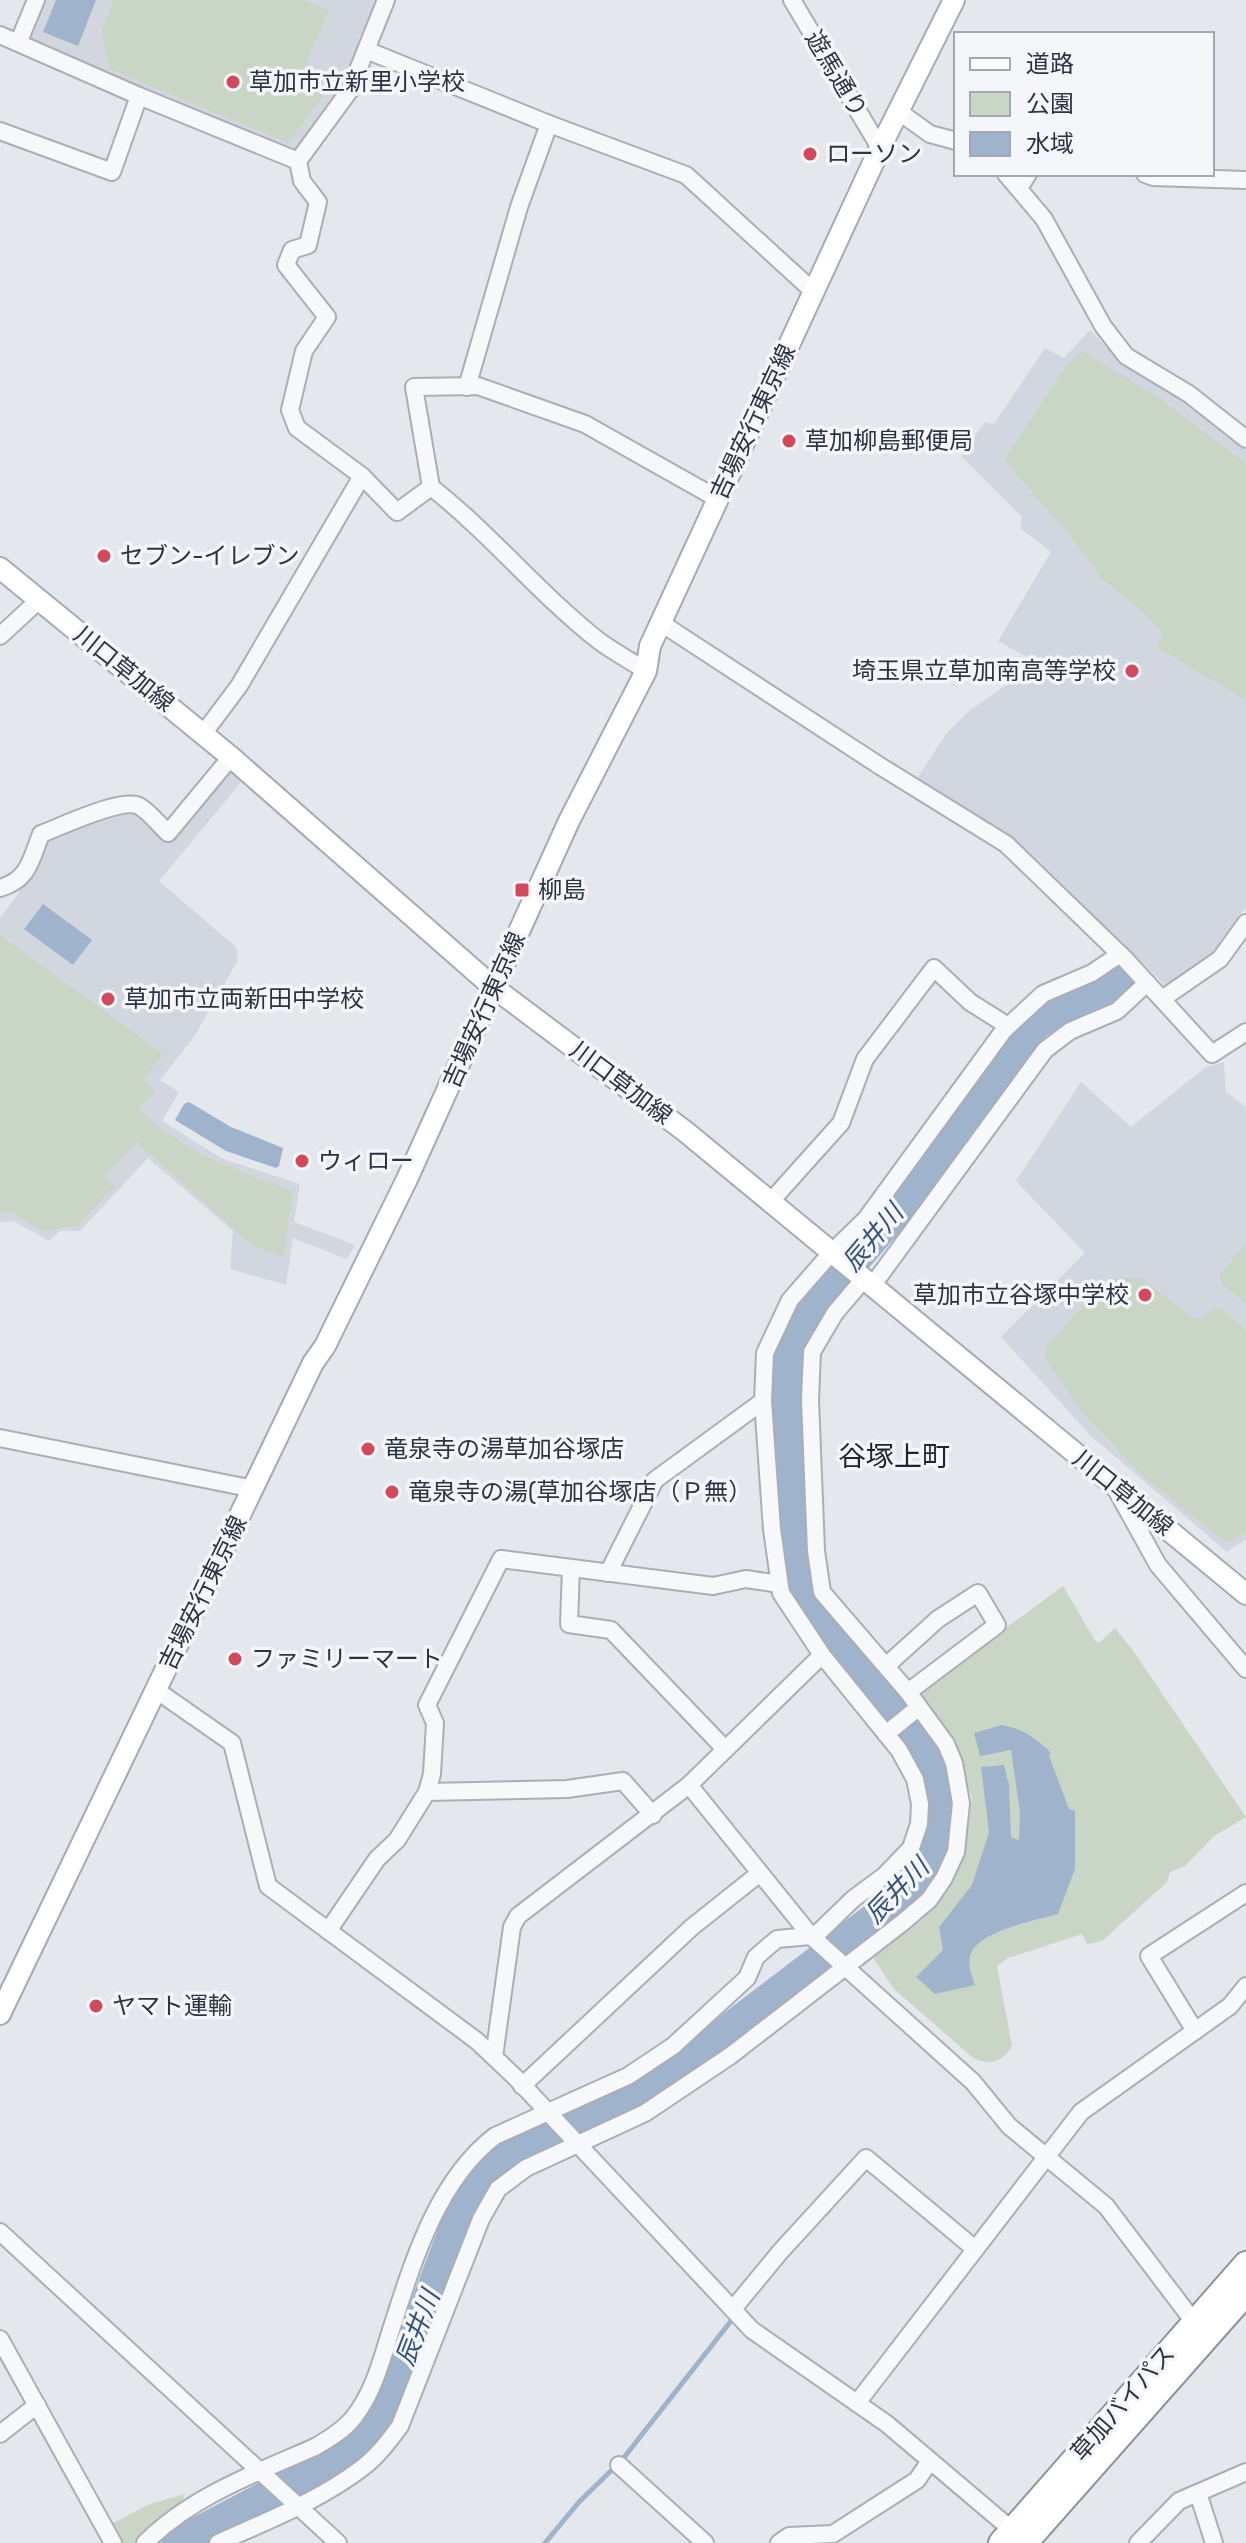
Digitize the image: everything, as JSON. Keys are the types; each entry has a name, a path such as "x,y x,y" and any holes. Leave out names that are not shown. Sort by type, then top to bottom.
{"highway":[{"name":"草加バイパス","path":"1013,2539 1246,2264"},
{"name":"草加バイパス","path":"1013,2539 1246,2293"}],"main road":[{"name":"吉場安行東京線","path":"0,2014 313,1363 325,1346 407,1179 569,821 646,671 650,646 813,291 954,0"},
{"name":"川口草加線","path":"0,568 231,757 493,987 660,1111 1246,1594"}],"street":[{"path":"19,41 36,0"},
{"path":"386,0 350,90 298,161 302,181 318,202 308,245 292,250 286,265 327,317 304,351 290,410 297,428 362,476 397,512 431,487"},
{"name":"遊馬通り","path":"792,0 880,148"},
{"path":"0,35 298,161"},
{"path":"366,50 686,175 813,291"},
{"path":"0,131 112,172 139,96"},
{"path":"898,111 930,134 954,140"},
{"path":"467,387 519,207 549,124"},
{"path":"1150,176 1246,180"},
{"path":"1024,181 1103,326 1126,356 1189,394 1246,439"},
{"path":"646,671 600,642 510,559 472,519 431,487 414,387 478,386 585,424 718,499"},
{"path":"203,734 239,686 362,476"},
{"path":"0,636 39,600"},
{"path":"661,623 1006,844 1120,954 1212,1054 1246,1032"},
{"path":"0,888 14,884 26,872 41,834 111,808 129,804 139,806 168,833 231,757"},
{"path":"1162,999 1220,959 1246,923"},
{"path":"145,2543 167,2521 201,2500 264,2473 333,2437 353,2418 372,2387 423,2242 441,2202 476,2150 495,2136 628,2076 673,2046 747,1978 756,1957 777,1939 814,1938 911,1848 917,1836 920,1804 915,1779 899,1750 822,1655 781,1593 763,1401 765,1353 790,1300 866,1219 1008,1026 1043,994 1092,973 1120,954"},
{"path":"771,1201 841,1123 865,1059 934,968 970,1002 1008,1026"},
{"path":"218,2543 364,2467 400,2426 481,2219 498,2189 526,2168 573,2141 645,2113 718,2064 841,1964 929,1900 944,1878 956,1852 961,1803 954,1763 946,1744 908,1692 822,1592 816,1551 810,1400 812,1352 835,1313 867,1283 1045,1050 1070,1031 1117,1011 1147,983"},
{"path":"608,1573 655,1480 763,1401"},
{"path":"0,1438 254,1489"},
{"path":"1115,1487 1158,1565 1246,1669"},
{"path":"328,1931 377,1859 397,1840 427,1792 432,1774 435,1723 427,1705 501,1559 713,1586 746,1579 779,1584"},
{"path":"571,1568 569,1624 611,1630 725,1749"},
{"path":"886,1666 938,1619 978,1593 997,1625 908,1692"},
{"path":"494,2057 512,1927 518,1916 689,1785 822,1655"},
{"path":"156,1690 232,1743 268,1886 477,2041 752,2330 887,2424 1013,2539"},
{"path":"886,1734 919,1707"},
{"path":"427,1792 567,1789 623,1781 653,1815"},
{"path":"689,1785 814,1938 973,2082 1009,2126 1106,2206 1194,2322"},
{"path":"522,2086 692,1927 760,1873"},
{"path":"1195,2031 1149,1956 1244,1899"},
{"path":"857,2403 1081,2112 1230,2006 1246,1986"},
{"path":"733,2309 780,2252 866,2158 975,2249"},
{"path":"0,2232 338,2543"},
{"path":"3,2351 37,2405 113,2543"},
{"path":"0,2434 37,2405"},
{"path":"779,2543 789,2536 835,2538 917,2480 930,2461"},
{"path":"619,2465 705,2543"},
{"path":"1138,2543 1179,2501 1246,2472"},
{"path":"1198,2493 1214,2543"}],"shaded area":[{"name":"草加市立新里小学校","path":"43,0 379,0 339,98 300,151 291,153 31,44 29,36"},
{"name":"埼玉県立草加南高等学校","path":"1090,330 1114,355 1207,413 1246,445 1246,908 1212,953 1166,986 1032,855 977,815 916,780 946,734 969,711 1008,684 1029,658 998,641 1051,552 1020,528 1022,517 961,456 985,422 994,424 1045,348 1064,358"},
{"name":"草加市立両新田中学校","path":"228,770 242,781 159,881 236,947 238,960 194,1037 160,1080 179,1092 162,1121 223,1159 300,1184 294,1222 355,1245 347,1259 293,1238 286,1285 230,1269 233,1231 148,1158 80,1231 60,1231 49,1241 14,1221 0,1222 0,918 29,879 45,838 128,809 167,841"},
{"name":"草加市立谷塚中学校","path":"1224,1062 1226,1092 1246,1107 1246,1539 1227,1552 1091,1436 1001,1337 1085,1253 1016,1181 1081,1082 1131,1127 1206,1067"}],"green space":[{"name":"草加市立新里小学校","path":"114,0 305,0 329,11 301,74 323,96 288,143 110,69 101,33"},
{"path":"1082,351 1159,398 1246,464 1246,700 1156,647 1163,633 1139,608 1101,578 1072,538 1004,460 1066,366"},
{"path":"0,935 163,1054 144,1079 155,1091 139,1109 155,1124 211,1159 293,1191 284,1257 253,1246 137,1142 105,1175 115,1186 77,1226 43,1231 11,1212 0,1214"},
{"path":"1246,1243 1246,1303 1222,1284 1220,1275"},
{"path":"1111,1278 1141,1278 1194,1319 1214,1308 1222,1309 1246,1331 1246,1532 1230,1542 1224,1541 1141,1474 1082,1412 1045,1358 1047,1344"},
{"path":"1063,1586 1096,1642 1115,1628 1246,1817 1214,1836 1185,1866 1170,1872 1167,1882 1102,1941 1087,1944 1082,1934 1008,1958 997,1966 1012,2046 999,2059 989,2062 972,2057 894,1989 871,1955 949,1889 965,1842 972,1799 955,1747 916,1694"},
{"path":"185,2494 183,2502 145,2530 135,2543 123,2543 113,2523 150,2504"}],"water":[{"path":"56,0 96,0 78,46 43,32"},
{"path":"43,904 92,940 73,965 24,929"},
{"path":"189,1102 231,1127 283,1148 279,1166 276,1168 226,1151 175,1120 184,1104"},
{"path":"1002,1725 1029,1735 1051,1753 1049,1756 1069,1809 1075,1811 1075,1869 1058,1914 986,1938 970,1957 975,1985 935,1994 916,1977 943,1950 939,1927 972,1885 989,1832 981,1767 1004,1765 1009,1785 1011,1837 1019,1840 1020,1812 1011,1750 980,1756 974,1733"}],"waterway":[{"name":"辰井川","path":"176,2543 335,2460 363,2439 389,2401 469,2196 496,2163 666,2076 875,1917 914,1884 927,1867 942,1830 942,1795 938,1776 915,1734 872,1685 807,1598 799,1572 788,1441 787,1365 799,1326 892,1218 1036,1025 1120,981"},
{"path":"545,2543 579,2502 622,2460 731,2321"}],"place":[{"name":"草加市立新里小学校","path":"233,82"},
{"name":"ローソン","path":"810,154"},
{"name":"草加柳島郵便局","path":"789,441"},
{"name":"セブン-イレブン","path":"104,556"},
{"name":"埼玉県立草加南高等学校","path":"1132,671"},
{"name":"柳島","path":"522,890"},
{"name":"草加市立両新田中学校","path":"108,999"},
{"name":"ウィロー","path":"302,1161"},
{"name":"草加市立谷塚中学校","path":"1145,1295"},
{"name":"竜泉寺の湯草加谷塚店","path":"368,1449"},
{"name":"竜泉寺の湯(草加谷塚店（Ｐ無）","path":"392,1492"},
{"name":"ファミリーマート","path":"235,1659"},
{"name":"ヤマト運輸","path":"96,2006"}],"district":[{"name":"谷塚上町","path":"894,1456"}]}
